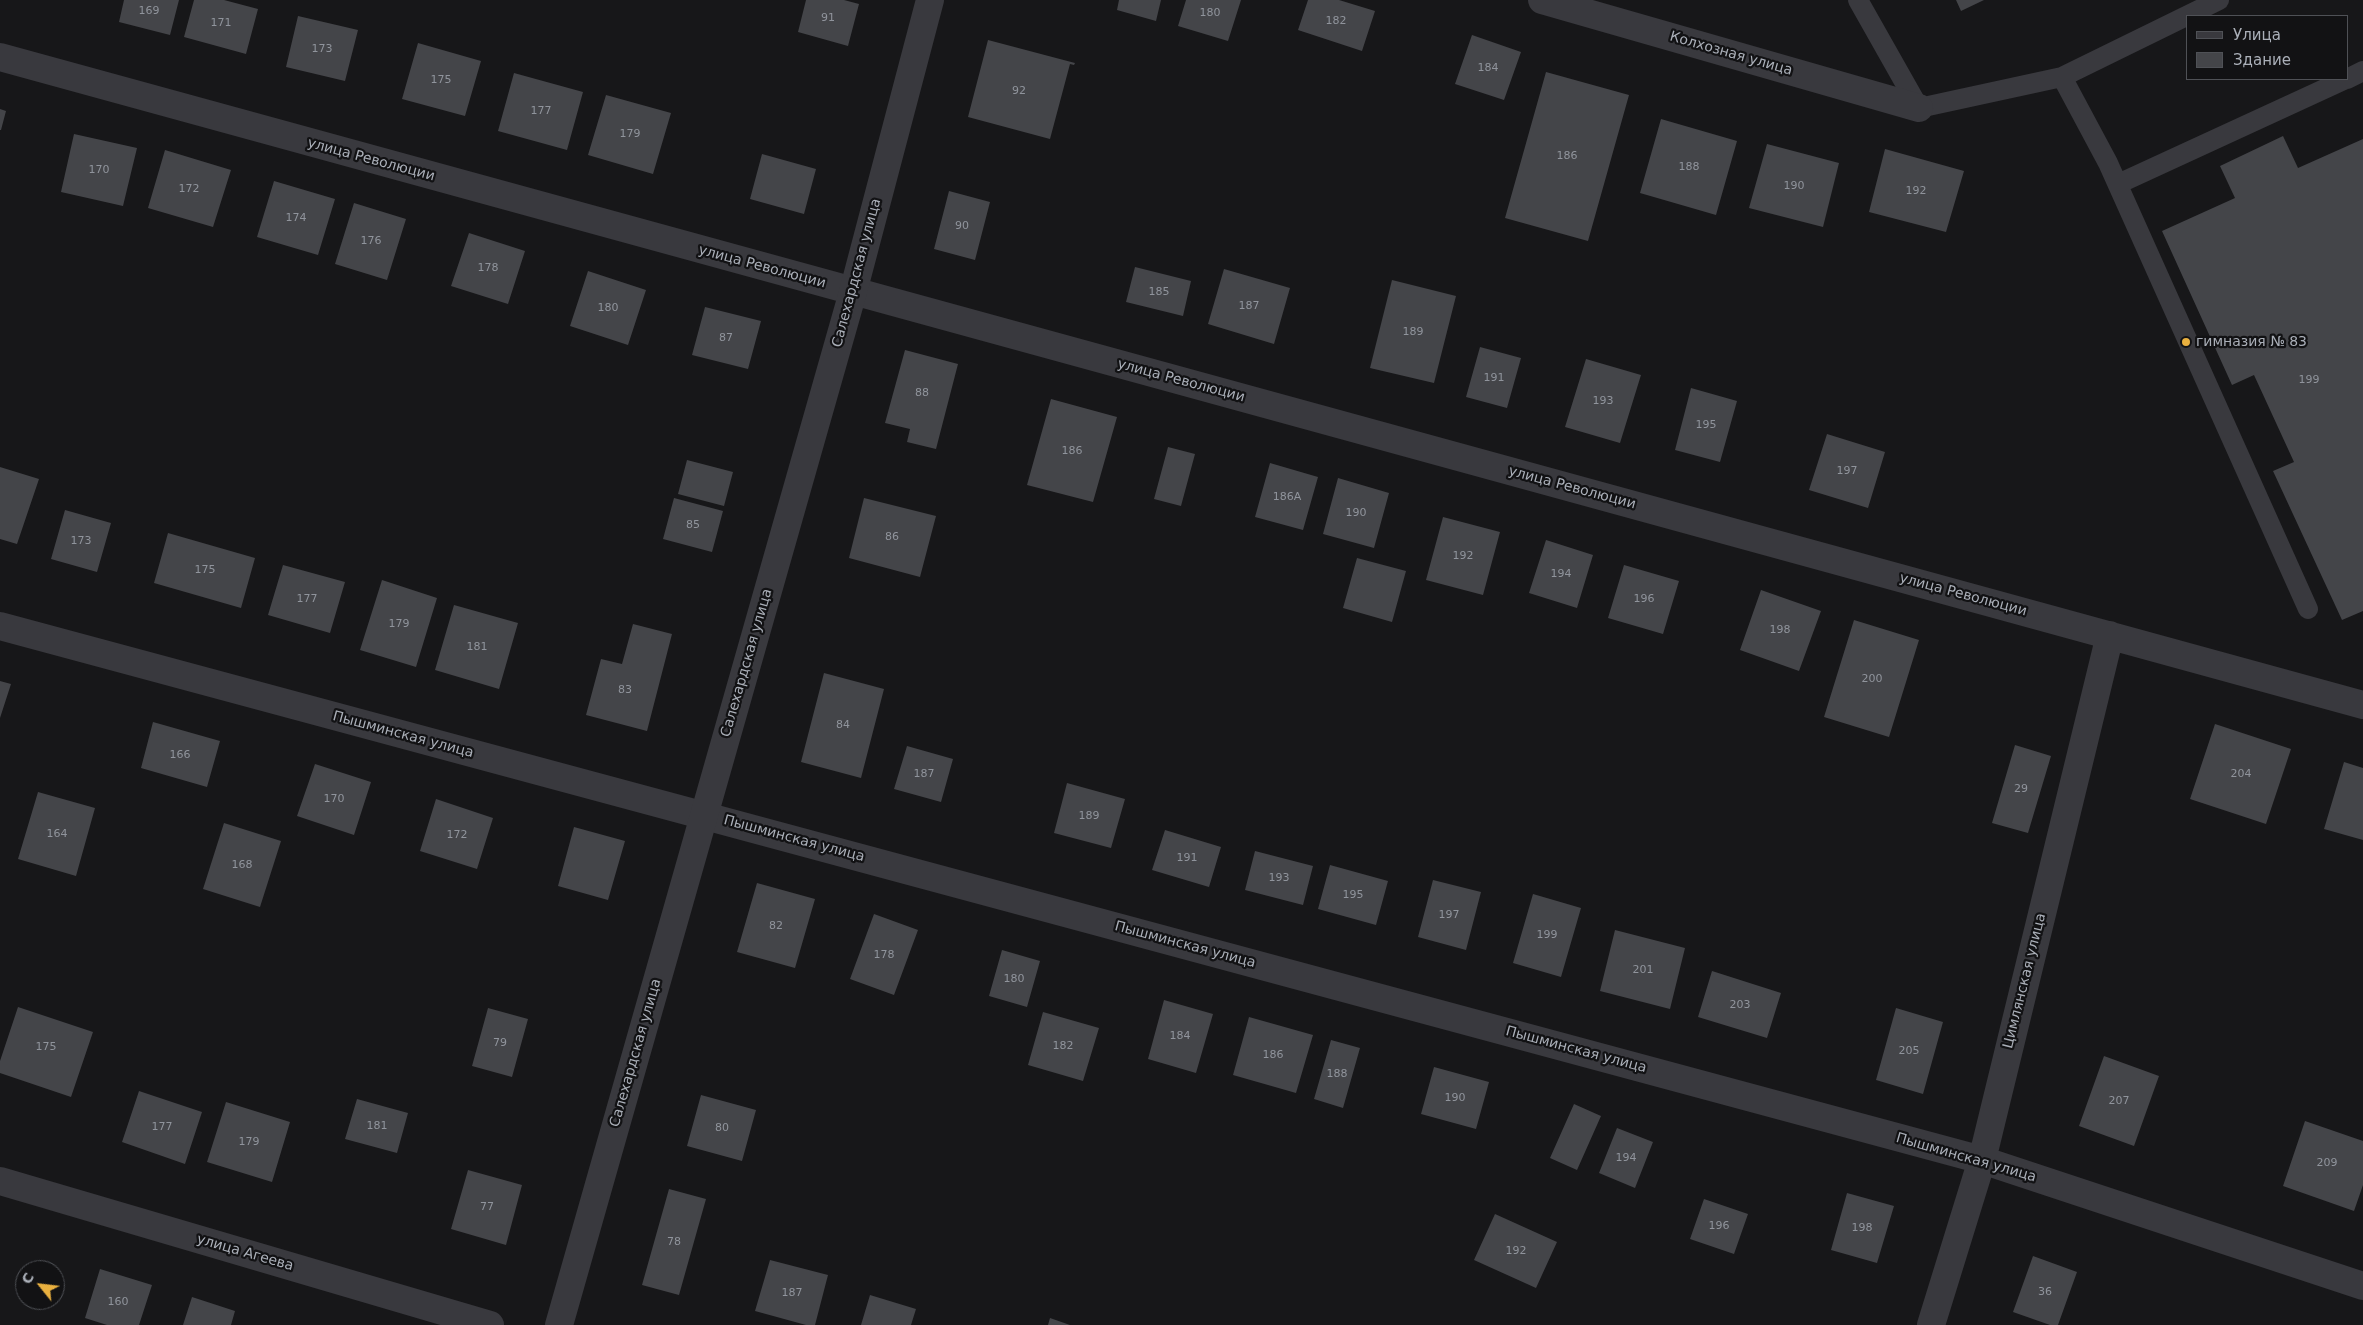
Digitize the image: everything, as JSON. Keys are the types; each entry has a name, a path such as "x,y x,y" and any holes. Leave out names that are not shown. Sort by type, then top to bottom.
{"street":[{"name":"Салехардская улица","path":"559,1325 853,292 930,0"},
{"name":"Колхозная улица","path":"1542,0 1919,108"},
{"name":"улица Революции","path":"0,57 853,292 2110,634 2363,705"},
{"name":"Пышминская улица","path":"0,626 1982,1160 2363,1286"},
{"name":"Цимлянская улица","path":"1931,1325 1982,1160 2110,634"},
{"name":"улица Агеева","path":"0,1180 490,1325"}],"lane":[{"path":"1858,0 1919,108 2062,77 2186,16"},
{"path":"2188,15 2219,0"},
{"path":"2348,78 2363,71"},
{"path":"2062,77 2118,184 2308,609"},
{"path":"2118,184 2345,80"}],"building":[{"path":"124,0 179,0 170,35 119,22"},
{"path":"194,0 224,0 258,9 246,54 184,37"},
{"path":"806,0 844,0 859,4 848,46 798,32"},
{"path":"1119,0 1161,0 1156,21 1117,10"},
{"path":"1186,0 1241,0 1228,41 1178,26"},
{"path":"1308,0 1339,0 1375,11 1362,51 1298,30"},
{"path":"1956,0 1984,0 1961,11"},
{"path":"298,16 358,30 345,81 286,67"},
{"path":"1472,35 1521,52 1504,100 1455,84"},
{"path":"988,40 1075,63 1074,65 1070,64 1050,139 968,117"},
{"path":"418,43 481,61 465,116 402,99"},
{"path":"1546,72 1629,95 1588,241 1505,218"},
{"path":"514,73 583,92 567,150 498,131"},
{"path":"606,95 671,113 653,174 588,155"},
{"path":"0,109 6,111 1,130 0,130"},
{"path":"1661,119 1737,141 1716,215 1640,193"},
{"path":"74,134 137,148 123,206 61,192"},
{"path":"2283,136 2298,168 2363,139 2363,611 2342,620 2273,471 2294,462 2254,375 2232,385 2162,231 2235,198 2220,166"},
{"path":"1767,144 1839,163 1823,227 1749,208"},
{"path":"1885,149 1964,171 1946,232 1869,212"},
{"path":"165,150 231,170 213,227 148,208"},
{"path":"762,154 816,169 804,214 750,199"},
{"path":"274,181 335,199 318,255 257,237"},
{"path":"949,191 990,202 975,260 934,249"},
{"path":"354,203 406,219 387,280 335,264"},
{"path":"469,233 525,251 508,304 451,286"},
{"path":"1135,267 1191,281 1183,316 1126,302"},
{"path":"1224,269 1290,288 1274,344 1208,324"},
{"path":"588,271 646,290 628,345 570,326"},
{"path":"1392,280 1456,296 1434,383 1370,368"},
{"path":"705,307 761,321 748,369 692,355"},
{"path":"1480,347 1521,358 1507,408 1466,397"},
{"path":"905,350 958,364 936,449 907,442 910,429 885,423"},
{"path":"1586,359 1641,375 1620,443 1565,427"},
{"path":"1691,388 1737,401 1720,462 1675,450"},
{"path":"1051,399 1117,417 1093,502 1027,485"},
{"path":"1827,434 1885,452 1868,508 1809,490"},
{"path":"1168,447 1195,454 1181,506 1154,499"},
{"path":"687,460 733,472 724,506 678,494"},
{"path":"1270,463 1318,477 1303,530 1255,517"},
{"path":"0,467 39,479 17,544 0,539"},
{"path":"1338,478 1389,493 1374,548 1323,534"},
{"path":"674,498 723,511 712,552 663,539"},
{"path":"864,498 936,516 920,577 849,558"},
{"path":"65,510 111,523 97,572 51,559"},
{"path":"1443,517 1500,532 1483,595 1426,580"},
{"path":"168,533 255,558 241,608 154,583"},
{"path":"1546,540 1593,555 1577,608 1529,593"},
{"path":"1357,558 1406,571 1392,622 1343,608"},
{"path":"283,565 345,582 330,633 268,615"},
{"path":"1624,565 1679,581 1663,634 1608,618"},
{"path":"382,580 437,598 416,667 360,650"},
{"path":"1761,590 1821,611 1799,671 1740,650"},
{"path":"454,605 518,623 499,689 435,670"},
{"path":"1854,620 1919,640 1889,737 1824,717"},
{"path":"633,624 672,634 647,731 586,715 601,659 622,664"},
{"path":"824,673 884,689 861,778 801,762"},
{"path":"0,681 11,684 0,718"},
{"path":"153,722 220,741 207,787 141,768"},
{"path":"2215,724 2291,749 2266,824 2190,799"},
{"path":"2015,745 2051,756 2028,833 1992,823"},
{"path":"907,746 953,759 941,802 894,789"},
{"path":"2344,762 2363,768 2363,840 2324,829"},
{"path":"315,764 371,782 354,835 297,816"},
{"path":"1067,783 1125,799 1111,848 1054,833"},
{"path":"38,792 95,808 76,876 18,859"},
{"path":"436,799 493,818 477,869 420,851"},
{"path":"224,823 281,841 260,907 203,889"},
{"path":"574,827 625,841 608,900 558,886"},
{"path":"1165,830 1221,847 1209,887 1152,870"},
{"path":"1255,851 1313,866 1303,905 1245,890"},
{"path":"1330,865 1388,881 1376,925 1318,909"},
{"path":"1433,880 1481,892 1466,950 1418,937"},
{"path":"757,883 815,899 795,968 737,952"},
{"path":"1533,894 1581,908 1561,977 1513,963"},
{"path":"874,914 918,930 894,995 850,979"},
{"path":"1615,930 1685,948 1670,1009 1600,991"},
{"path":"1002,950 1040,961 1027,1007 989,996"},
{"path":"1712,971 1781,993 1767,1038 1698,1017"},
{"path":"1164,1000 1213,1014 1196,1073 1148,1059"},
{"path":"18,1007 93,1032 71,1097 0,1073 0,1061"},
{"path":"488,1008 528,1019 512,1077 472,1066"},
{"path":"1896,1008 1943,1022 1923,1094 1876,1080"},
{"path":"1043,1012 1099,1028 1083,1081 1028,1065"},
{"path":"1249,1017 1313,1035 1296,1093 1233,1075"},
{"path":"1331,1040 1360,1048 1343,1108 1314,1099"},
{"path":"2104,1056 2159,1076 2134,1146 2079,1126"},
{"path":"1434,1067 1489,1082 1476,1129 1421,1114"},
{"path":"139,1091 202,1112 185,1164 122,1142"},
{"path":"701,1095 756,1110 742,1161 687,1146"},
{"path":"357,1099 408,1113 397,1153 345,1139"},
{"path":"226,1102 290,1122 272,1182 207,1162"},
{"path":"1574,1104 1601,1116 1577,1170 1550,1158"},
{"path":"2305,1121 2363,1141 2363,1185 2354,1211 2283,1186"},
{"path":"1617,1128 1653,1142 1635,1188 1599,1173"},
{"path":"468,1170 522,1185 506,1245 451,1229"},
{"path":"669,1189 706,1199 679,1295 642,1285"},
{"path":"1847,1193 1894,1206 1877,1263 1831,1250"},
{"path":"1704,1199 1748,1214 1734,1254 1690,1239"},
{"path":"1495,1214 1557,1242 1536,1288 1474,1260"},
{"path":"2033,1256 2077,1272 2058,1325 2050,1325 2013,1312"},
{"path":"770,1260 828,1275 815,1325 806,1325 755,1311"},
{"path":"100,1269 152,1285 139,1325 107,1325 85,1318"},
{"path":"870,1295 916,1309 911,1325 861,1325"},
{"path":"192,1297 235,1311 231,1325 183,1325"},
{"path":"1050,1318 1070,1325 1048,1325"}],"place":[{"name":"гимназия № 83","path":"2186,342"}]}
